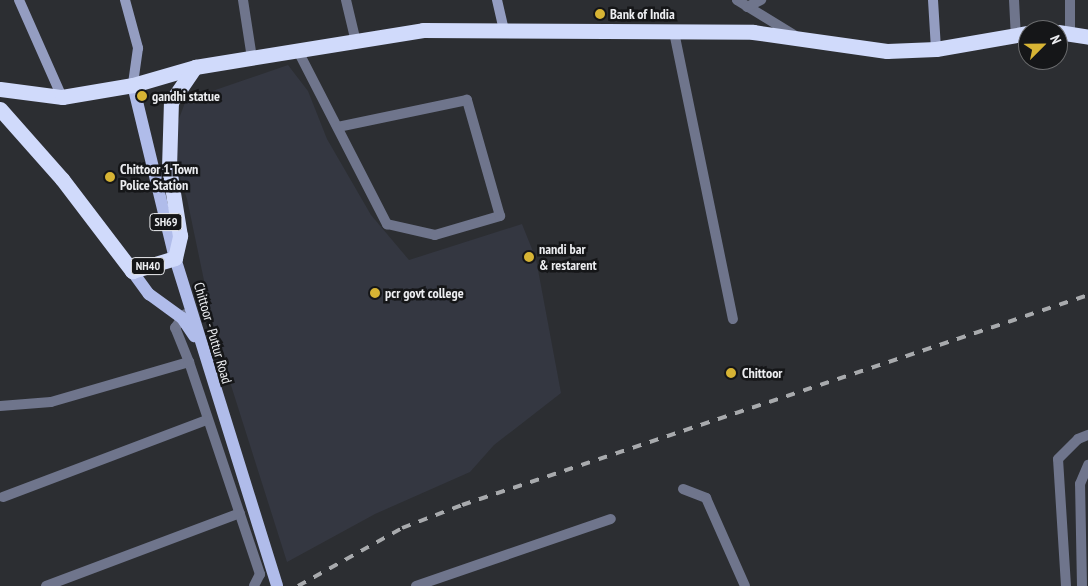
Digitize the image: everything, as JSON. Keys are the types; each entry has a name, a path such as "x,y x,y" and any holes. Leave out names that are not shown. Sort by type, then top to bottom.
{"highway":[{"path":"0,89 62,97 133,85 195,67 423,30 674,32 797,36 887,52 936,49 1018,34"},
{"path":"1068,33 1088,37"},
{"name":"NH40","path":"0,109 62,179 132,272 175,258 180,236 169,168 172,102 195,67"}],"main road":[{"name":"Chittoor - Puttur Road","path":"133,85 175,258 186,313 202,352 278,586"},
{"path":"132,272 149,294 186,313"}],"street":[{"path":"19,0 62,97"},
{"path":"125,0 138,48 133,85"},
{"path":"243,0 252,58"},
{"path":"346,0 356,42"},
{"path":"497,0 504,31"},
{"path":"737,0 797,36"},
{"path":"746,7 761,0"},
{"path":"933,0 936,49"},
{"path":"1014,0 1019,20"},
{"path":"1066,20 1070,0"},
{"path":"674,32 733,319"},
{"path":"298,51 387,224 435,235 500,216 467,100 338,127"},
{"path":"186,313 175,328 189,362 260,574 254,586"},
{"path":"0,406 51,402 189,362"},
{"path":"1,496 208,420"},
{"path":"1066,586 1058,459 1078,439 1088,435"},
{"path":"1082,586 1080,484 1088,465"},
{"path":"683,489 706,498 745,586"},
{"path":"46,586 240,513"},
{"path":"416,586 611,519"}],"shaded area":[{"name":"pcr govt college","path":"288,65 308,91 327,139 371,215 409,260 522,224 536,259 561,393 494,445 470,472 375,514 287,562 216,338 187,199 169,145 186,100"}],"railway":[{"path":"298,586 402,528 462,505 1088,295"}],"place":[{"name":"Bank of India","path":"600,14"},
{"name":"gandhi statue","path":"142,96"},
{"name":"Chittoor 1 Town Police Station","path":"110,177"},
{"name":"nandi bar & restarent","path":"529,257"},
{"name":"pcr govt college","path":"375,293"},
{"name":"Chittoor","path":"731,373"}]}
